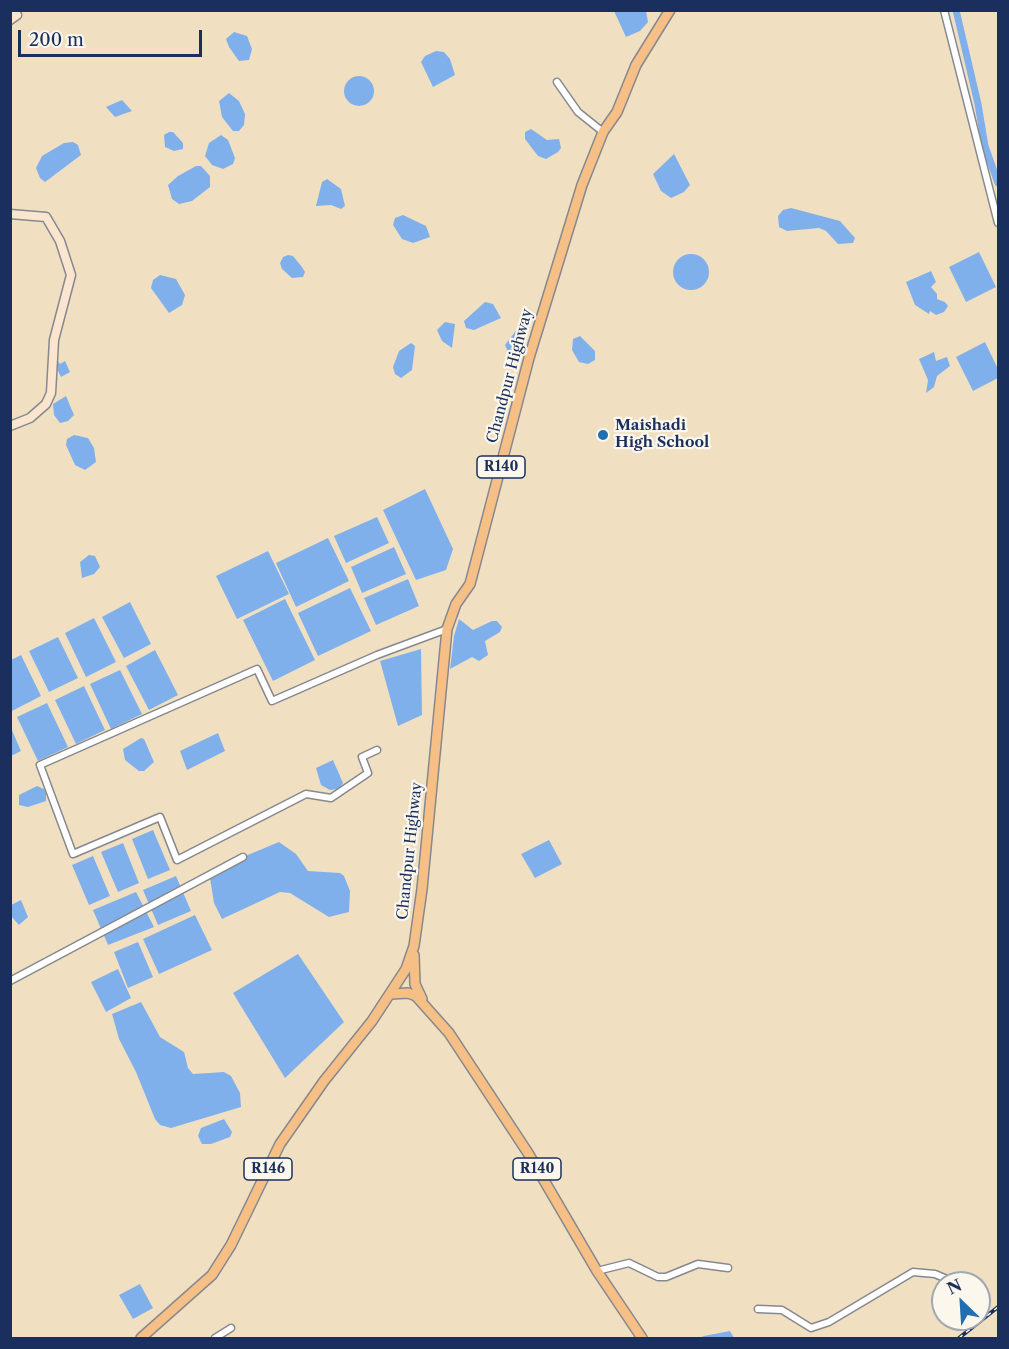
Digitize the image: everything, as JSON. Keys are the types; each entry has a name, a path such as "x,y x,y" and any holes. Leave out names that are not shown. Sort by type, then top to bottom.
{"main road":[{"name":"Chandpur Highway","path":"414,946 447,629 456,604 470,584 560,251 603,132 617,112 636,65 670,10"},
{"name":"R140","path":"391,994 406,969 414,946"},
{"name":"R140","path":"414,946 415,984 424,1005"},
{"name":"R140","path":"391,994 408,993 424,1005 465,1056 528,1153 597,1271 642,1338"},
{"name":"R146","path":"141,1338 213,1275 231,1245 280,1144 324,1081 391,994"}],"street":[{"path":"10,20 17,15 14,10"},
{"path":"944,10 999,223"},
{"path":"556,82 578,112 603,132"},
{"path":"10,214 46,217 60,241 71,275 54,340 51,393 46,404 30,418 10,426"},
{"path":"377,750 362,757 368,773 331,798 306,794 177,860 160,817 73,855 40,765 257,669 272,701 377,655 447,629"},
{"path":"10,981 243,857"},
{"path":"597,1271 629,1263 658,1277 666,1277 698,1264 728,1268"},
{"path":"758,1309 790,1313 804,1327 811,1329 829,1322 913,1272 931,1274"},
{"path":"215,1338 231,1328"}],"water":[{"path":"614,11 646,11 648,22 640,31 626,37"},
{"path":"234,32 247,36 252,49 249,60 239,61 229,47 226,39"},
{"path":"436,51 444,52 450,59 455,75 433,87 421,62 425,56"},
{"path":"359,76 370,80 374,91 370,102 359,106 348,102 344,91 348,80"},
{"path":"229,93 239,101 245,114 244,125 239,131 233,131 222,117 219,101"},
{"path":"122,100 132,111 115,117 106,107"},
{"path":"531,129 547,140 559,139 561,148 546,159 538,156 525,139 525,132"},
{"path":"173,132 183,143 183,149 174,151 165,147 164,135"},
{"path":"221,135 228,140 235,158 233,164 223,169 212,165 205,156 209,143"},
{"path":"73,142 78,145 81,155 45,182 40,178 36,168 42,156 64,143"},
{"path":"674,154 690,185 684,192 671,198 661,191 653,174"},
{"path":"196,166 201,166 210,176 210,187 192,201 179,204 172,199 168,185 178,176"},
{"path":"327,179 341,189 345,206 341,209 331,205 316,206 322,182"},
{"path":"791,208 840,221 855,238 853,243 838,244 826,231 819,228 787,231 779,227 778,216 783,210"},
{"path":"403,215 426,226 430,237 413,243 402,239 393,225 395,218"},
{"path":"979,252 996,287 966,302 949,267"},
{"path":"691,254 704,259 709,272 704,285 691,290 678,285 673,272 678,259"},
{"path":"293,256 302,267 305,272 303,277 292,278 282,269 280,263 283,257"},
{"path":"931,271 936,282 931,287 937,294 937,299 948,306 944,312 936,315 930,311 929,314 915,305 906,282"},
{"path":"160,275 176,279 185,295 182,305 169,313 151,288 153,280"},
{"path":"485,302 493,304 501,318 474,330 466,328 464,321"},
{"path":"445,322 455,324 452,348 442,341 437,330"},
{"path":"518,328 525,334 516,353 509,354 505,345"},
{"path":"580,336 595,351 595,360 588,364 579,362 572,350 573,339"},
{"path":"985,342 998,369 998,378 973,391 956,357"},
{"path":"411,343 415,346 412,370 401,378 395,374 393,367 399,351"},
{"path":"934,352 936,361 947,357 950,366 937,376 934,387 926,393 928,380 919,359"},
{"path":"58,361 60,364 65,361 70,372 61,377 54,363"},
{"path":"66,396 74,415 68,421 60,423 54,415 53,404"},
{"path":"74,435 88,438 94,448 96,462 85,470 75,465 66,445 67,439"},
{"path":"425,489 453,549 446,570 416,580 383,510"},
{"path":"377,517 389,543 346,563 334,536"},
{"path":"328,538 349,581 296,607 276,563"},
{"path":"394,547 406,574 362,593 351,567"},
{"path":"268,551 289,594 237,619 216,576"},
{"path":"89,555 95,556 100,567 94,574 82,578 80,562"},
{"path":"408,579 419,606 376,625 364,598"},
{"path":"350,588 371,631 318,656 298,613"},
{"path":"285,599 315,660 273,681 243,620"},
{"path":"130,602 151,644 124,658 102,617"},
{"path":"94,618 116,662 86,677 65,633"},
{"path":"459,619 473,630 492,621 497,621 502,627 500,632 485,641 488,655 479,661 472,657 450,669 454,636"},
{"path":"58,637 78,678 49,692 29,651"},
{"path":"421,649 422,715 398,726 380,661"},
{"path":"155,650 178,695 149,710 126,666"},
{"path":"21,655 41,696 12,711 11,660"},
{"path":"120,670 142,714 111,729 90,684"},
{"path":"84,686 105,730 76,744 55,700"},
{"path":"47,703 68,747 38,761 17,717"},
{"path":"11,728 21,751 10,756"},
{"path":"218,733 225,751 187,770 180,751"},
{"path":"141,738 144,739 154,762 144,771 139,771 125,760 123,749"},
{"path":"333,760 343,783 339,789 330,790 321,785 316,768"},
{"path":"37,786 46,790 46,801 28,807 19,805 19,795"},
{"path":"153,830 170,870 148,879 132,839"},
{"path":"549,840 562,864 535,878 521,854"},
{"path":"279,842 296,854 308,871 340,873 344,876 350,891 349,912 329,917 290,893 280,892 222,919 214,903 210,878 243,857"},
{"path":"123,843 139,883 118,892 101,852"},
{"path":"93,856 110,896 89,905 72,865"},
{"path":"176,876 191,911 158,925 143,890"},
{"path":"136,892 154,927 108,945 93,910"},
{"path":"21,900 28,917 19,925 11,916 11,905"},
{"path":"195,915 212,950 159,974 143,939"},
{"path":"138,942 153,977 128,988 114,952"},
{"path":"298,954 344,1022 285,1078 233,993"},
{"path":"118,969 131,998 106,1012 91,982"},
{"path":"141,1002 160,1037 184,1052 188,1068 193,1074 224,1072 231,1076 240,1093 241,1107 171,1128 160,1125 155,1119 136,1072 119,1039 112,1014"},
{"path":"224,1119 232,1132 230,1137 211,1144 202,1144 198,1136 201,1128"},
{"path":"140,1284 153,1308 133,1319 119,1295"},
{"path":"730,1331 734,1338 699,1338 704,1336"}],"waterway":[{"path":"956,10 978,104 985,146 998,183"}],"railway":[{"path":"959,1338 998,1307"}],"place":[{"name":"Maishadi High School","path":"603,435"}]}
